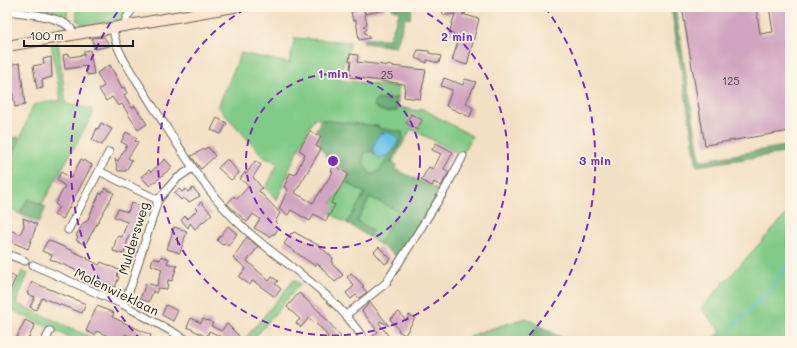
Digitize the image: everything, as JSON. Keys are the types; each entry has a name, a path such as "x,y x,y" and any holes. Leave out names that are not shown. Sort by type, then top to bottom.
{"main road":[{"path":"7,46 234,7"}],"street":[{"path":"124,25 127,17 134,7"},
{"path":"7,11 59,20 68,25 74,34"},
{"path":"112,28 115,42 192,168 216,199 247,231 321,289 346,315 365,341"},
{"path":"68,230 110,152"},
{"path":"346,315 386,283 443,193 463,156"},
{"name":"Muldersweg","path":"122,304 131,286 158,200 175,180 192,168"},
{"path":"99,171 158,200"},
{"path":"7,254 25,261"},
{"name":"Molenwieklaan","path":"33,265 122,304 189,341"},
{"path":"45,341 50,331"}],"green space":[{"path":"7,7 68,7 67,18 7,9"},
{"path":"75,7 130,7 118,22 92,27 86,26 77,20"},
{"path":"392,7 412,7 410,19 405,18 396,47 363,43 364,39 389,39 400,11 392,9"},
{"path":"671,7 675,7 700,161 790,145 790,152 697,166"},
{"path":"295,38 351,42 338,80 398,87 398,98 377,100 374,106 381,111 397,111 398,107 419,111 421,108 472,136 462,155 411,129 392,163 390,162 403,138 314,118 296,154 277,200 266,188 278,163 265,158 218,107 241,53 289,63"},
{"path":"58,43 66,104 91,109 93,114 42,204 28,199 20,214 7,208 7,183 14,169 9,167 33,105 61,100 51,44"},
{"path":"398,98 397,111 386,112 374,106 374,102 377,100"},
{"path":"321,120 379,126 378,128 402,132 403,138 390,162 397,165 395,169 443,192 399,258 379,244 398,211 370,197 357,221 372,230 369,237 347,223 365,193 346,182 350,173 328,160 319,143 321,137 316,130","holes":["373,146 395,148 382,167 371,175 363,163 364,153 373,151"]},
{"path":"19,137 9,167 15,169 7,183 7,139"},
{"path":"373,151 374,155 386,156 392,151 384,165 370,175 363,163 364,153"},
{"path":"346,182 365,193 347,223 326,211"},
{"path":"370,197 399,211 379,244 369,237 372,230 357,221"},
{"path":"28,199 46,207 39,223 20,214"},
{"path":"790,210 790,335 785,341 711,341 721,332 701,308"},
{"path":"22,271 28,274 16,303 99,341 77,341 12,310 7,321 7,299 10,300"},
{"path":"294,280 300,284 252,341 243,341"},
{"path":"526,318 538,325 530,341 464,341 477,333"},
{"path":"538,325 568,341 530,341"}],"water":[{"path":"387,132 396,136 398,140 397,144 388,155 378,158 374,152 376,140 380,134"}],"building":[{"path":"364,7 385,7 385,10 365,14"},
{"path":"442,7 451,7 466,13 462,14 479,19 467,65 452,60 460,36 449,33 455,14 443,15"},
{"path":"682,7 756,7 760,34 773,32 769,7 790,7 790,131 705,145"},
{"path":"364,10 367,24 364,26 367,29 364,32 370,38 359,40 356,20 353,21 351,12"},
{"path":"104,37 110,46 94,49 92,38"},
{"path":"90,50 94,74 87,75 86,66 65,69 63,55 69,54 70,57 84,55 84,51"},
{"path":"418,50 429,51 429,53 441,56 439,63 427,60 427,63 415,58"},
{"path":"350,54 358,55 357,62 426,70 420,99 404,97 405,84 349,77 351,61 349,61"},
{"path":"51,57 52,77 42,80 43,88 37,89 33,66 44,64 43,59"},
{"path":"20,63 25,105 15,107 8,65"},
{"path":"110,65 122,88 124,87 127,93 124,95 132,108 135,106 147,124 138,130 122,104 118,106 112,97 106,101 99,89 104,86 97,73"},
{"path":"444,78 463,85 465,79 476,82 466,103 473,108 470,117 446,106 452,90 441,86"},
{"path":"411,114 422,120 417,130 406,123"},
{"path":"217,118 227,123 221,134 211,130"},
{"path":"101,123 112,129 102,145 92,140"},
{"path":"310,131 321,137 316,146 321,149 295,193 313,203 333,172 331,171 334,165 348,174 331,203 335,205 326,221 314,214 310,221 291,210 288,215 279,209 288,189 284,187 290,173 295,175 305,154 299,150"},
{"path":"126,132 137,138 135,141 138,142 128,158 132,160 126,171 118,171 115,159 118,161 127,145 121,142"},
{"path":"436,143 453,152 444,169 449,172 441,186 434,182 432,186 421,180 429,167 433,169 441,154 432,150"},
{"path":"208,147 215,156 201,169 191,156"},
{"path":"81,159 92,165 63,219 54,215 59,207 55,204 65,186 57,180 61,172 71,178"},
{"path":"165,159 172,167 150,186 141,177 149,170 151,172"},
{"path":"226,160 228,160 239,173 231,180 218,168"},
{"path":"255,161 261,165 253,177 262,188 259,191 280,213 275,222 279,226 275,234 272,234 270,237 254,228 260,219 253,214 247,222 227,204 234,196 237,199 248,187 248,185 240,179 245,172 246,174"},
{"path":"105,188 114,193 85,245 76,240 78,237 76,236 83,223 87,221 100,193 102,194"},
{"path":"193,188 200,196 189,202 183,198 181,200 174,193 179,189 182,192 186,189 188,192"},
{"path":"201,202 212,214 195,229 190,223 188,228 181,220 185,216 188,219 197,210 195,208"},
{"path":"131,203 143,206 133,237 129,235 124,254 113,251 117,236 122,237 127,222 114,217 118,209 128,212"},
{"path":"23,218 37,224 28,249 7,240 7,229 20,234 24,226"},
{"path":"228,226 237,234 228,246 224,243 222,245 217,240"},
{"path":"174,227 187,231 180,253 167,249"},
{"path":"294,232 318,245 333,258 332,264 343,275 335,282 317,263 315,266 284,244 291,233 292,234"},
{"path":"247,237 258,247 247,261 269,281 272,277 278,281 275,284 281,289 275,297 256,283 252,281 250,285 239,277 246,268 233,258"},
{"path":"48,240 88,258 87,259 99,265 101,262 119,270 117,276 119,277 115,287 50,259 52,255 42,251"},
{"path":"379,247 391,259 385,264 374,252"},
{"path":"161,256 169,259 167,263 177,266 172,281 168,280 167,289 158,288 156,293 153,291 149,302 140,299 146,283 157,286 162,269 151,265 153,258 160,260"},
{"path":"7,273 16,277 7,297"},
{"path":"351,273 364,286 362,287 367,292 359,298 356,295 351,299 346,293 354,286 347,277"},
{"path":"32,282 86,304 82,313 42,298 36,310 30,307 35,297 27,294"},
{"path":"299,293 320,312 341,337 336,341 323,341 328,337 322,329 309,318 301,327 296,323 300,319 287,307"},
{"path":"370,302 389,326 380,321 379,323 392,341 376,341 373,336 378,332 362,311"},
{"path":"166,305 178,311 173,321 162,315"},
{"path":"97,306 114,313 112,317 151,335 149,341 134,341 135,338 125,334 121,341 96,331 95,335 86,331"},
{"path":"399,312 406,321 409,315 415,318 405,335 398,331 399,330 390,319"},
{"path":"191,318 201,323 203,319 208,320 213,323 211,326 221,331 227,324 241,338 238,341 226,341 220,336 209,331 207,337 187,327"},
{"path":"25,320 35,325 27,341 15,341"}],"waterway":[{"path":"732,326 766,294 790,263"},
{"path":"712,341 721,334"},
{"path":"552,336 562,341"}]}
